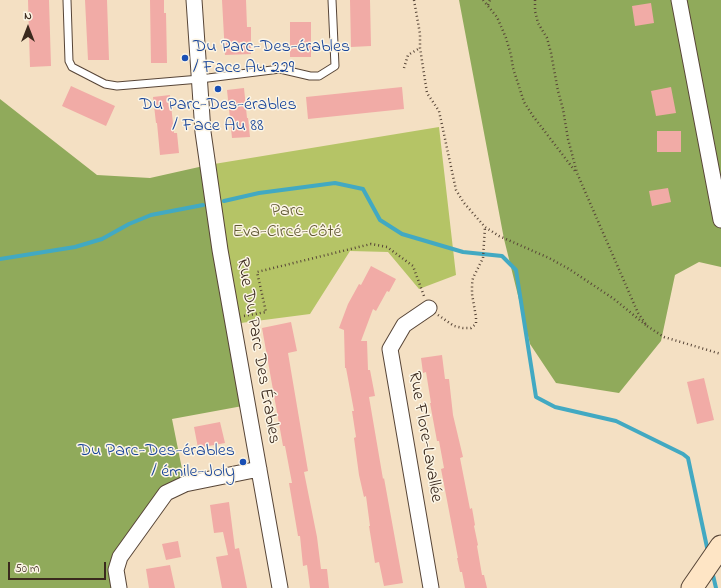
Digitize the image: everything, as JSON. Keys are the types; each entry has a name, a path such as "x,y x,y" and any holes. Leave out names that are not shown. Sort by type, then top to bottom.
{"street":[{"name":"Rue Du Parc Des Érables","path":"194,0 204,132 220,250 280,588"},
{"path":"679,0 721,220"},
{"name":"Rue Flore-Lavallée","path":"429,308 404,325 390,349 431,588"},
{"path":"119,588 116,570 120,557 166,493 185,484 259,469"},
{"path":"692,588 719,550"}],"lane":[{"path":"66,0 69,61 72,67 105,84 117,86 200,79 280,69 310,76 319,76 335,66 332,0"}],"path":[{"path":"414,0 420,34 420,48 427,93 439,111 456,190 464,203 485,227 499,236 549,258 569,269 614,299 647,326 664,337 721,354"},
{"path":"483,0 497,17 506,38 511,54 513,68 524,102 532,116 577,173"},
{"path":"488,6 490,0"},
{"path":"535,0 535,11 538,23 547,38 551,53 568,139 577,173 638,313 647,326"},
{"path":"404,68 408,54 420,48"},
{"path":"232,318 266,312 257,272 370,244 387,247 413,266 429,308 454,326 471,328 476,324 472,284 473,278 483,258 485,227"}],"green space":[{"path":"459,0 721,0 721,267 699,262 675,275 661,341 619,393 556,383 530,344 504,239"},
{"path":"0,99 97,175 150,178 208,165 248,405 172,419 185,484 166,493 120,557 119,588 0,588"},
{"name":"Parc Eva-Circé-Côté","path":"439,127 456,275 419,289 388,252 350,251 310,314 233,324 208,165"}],"building":[{"path":"28,0 49,0 51,66 30,67"},
{"path":"85,0 107,0 109,60 88,60"},
{"path":"150,0 164,0 164,13 166,13 167,63 151,63"},
{"path":"222,0 246,0 247,27 251,27 251,54 225,55"},
{"path":"350,0 370,0 371,46 351,47"},
{"path":"651,3 654,23 635,26 632,6"},
{"path":"290,22 311,22 311,57 290,57"},
{"path":"71,86 115,106 106,126 62,106"},
{"path":"402,87 404,109 308,119 306,97"},
{"path":"671,87 676,113 656,116 651,91"},
{"path":"244,88 250,137 232,138 227,90"},
{"path":"170,95 174,133 177,133 179,153 160,155 153,97"},
{"path":"657,131 681,131 681,152 657,152"},
{"path":"668,188 671,202 652,206 649,191"},
{"path":"371,266 396,279 389,292 387,291 376,311 373,309 361,341 367,341 368,370 370,370 375,396 369,397 403,583 384,586 379,562 375,563 366,496 364,497 359,475 354,438 356,437 352,411 354,411 345,368 344,330 339,328 348,304 359,284 361,285"},
{"path":"291,322 297,351 288,353 308,471 304,472 317,537 321,569 327,569 329,588 310,588 307,565 303,566 300,536 298,536 289,483 292,483 285,446 283,446 262,328"},
{"path":"442,355 445,379 449,379 453,415 463,457 460,458 470,509 472,508 482,575 484,575 487,588 465,588 462,572 460,572 457,558 441,469 444,468 439,441 437,441 426,372 423,373 421,358"},
{"path":"704,378 714,420 697,424 687,382"},
{"path":"220,422 225,443 198,448 194,427"},
{"path":"229,502 235,549 239,548 247,588 222,588 216,557 228,555 223,532 214,533 210,505"},
{"path":"178,541 181,557 166,560 162,544"},
{"path":"170,565 175,588 149,588 146,569"}],"waterway":[{"path":"224,201 259,193 335,183 363,189 380,220 402,234 463,252 502,256 516,270 536,397 555,407 616,421 683,454 688,458 708,552"},
{"path":"0,259 75,247 102,239 129,224 151,215 203,205"},
{"path":"712,571 716,588"}],"place":[{"name":"Du Parc-Des-érables / Face Au 229","path":"185,58"},
{"name":"Du Parc-Des-érables / Face Au 88","path":"218,89"},
{"name":"Du Parc-Des-érables / émile-Joly","path":"243,462"}]}
